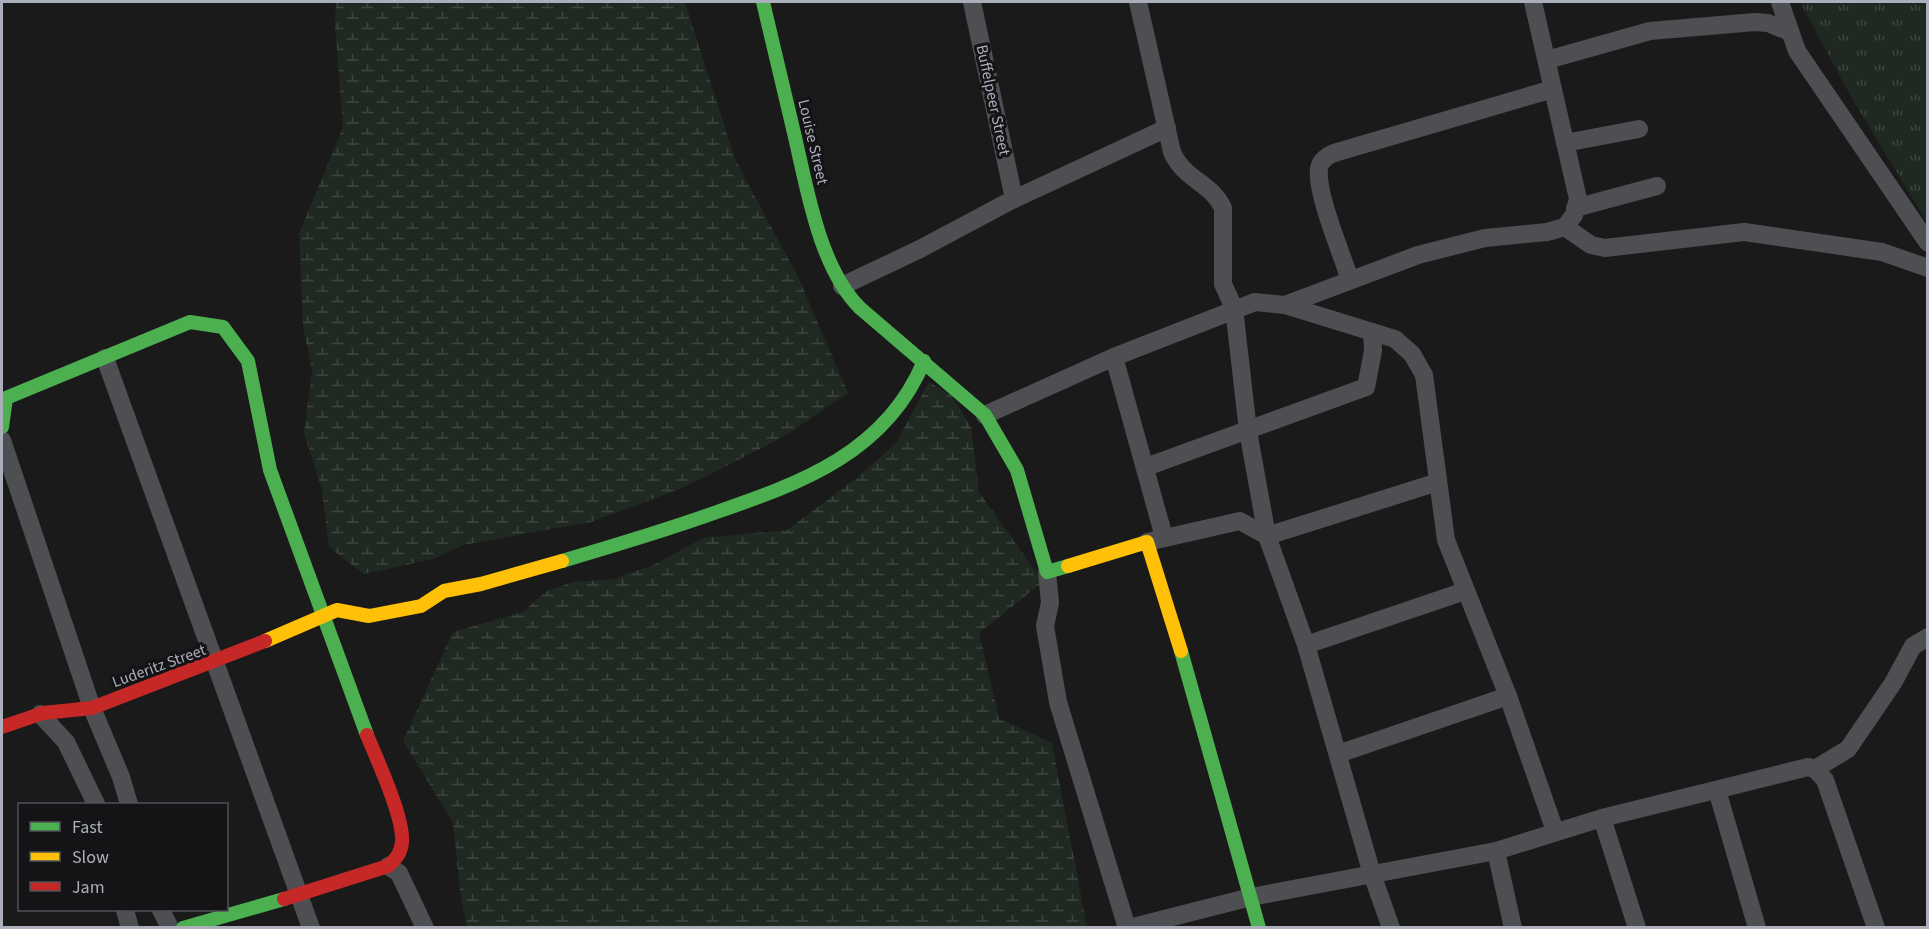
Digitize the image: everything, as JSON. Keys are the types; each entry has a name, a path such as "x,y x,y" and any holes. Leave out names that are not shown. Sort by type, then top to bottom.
{"street":[{"name":"Louise Street","path":"763,2 812,210 842,286 860,308 986,415"},
{"name":"Buffelpeer Street","path":"972,2 1014,199"},
{"path":"1138,2 1172,152 1183,171 1219,198 1223,208 1223,285 1234,308 1248,431 1267,536 1306,645 1372,874 1391,927"},
{"path":"1285,305 1448,246 1485,238 1547,232 1565,227 1578,199 1533,2"},
{"path":"1780,2 1787,14 1790,32 1797,51 1928,243"},
{"path":"1547,60 1650,31 1755,22 1768,23 1790,32"},
{"path":"1350,280 1321,189 1319,167 1325,158 1334,153 1553,89"},
{"path":"842,286 920,249 1014,199 1167,128"},
{"path":"1565,143 1639,129"},
{"path":"1575,208 1657,186"},
{"path":"1565,227 1591,245 1605,248 1744,232 1881,252 1928,268"},
{"path":"1555,831 1508,696 1446,540 1424,375 1412,354 1395,339 1285,305 1255,302 1234,308 1114,357 986,415 1017,470 1047,572 1050,603 1045,627 1058,702 1128,927 1251,897 1496,851 1602,818 1800,767 1815,769 1848,749 1893,683 1913,646 1928,637"},
{"path":"2,427 6,398 190,322 223,327 248,361 270,470 402,830 403,842 398,859 388,866 300,895 183,927"},
{"path":"1146,467 1366,387 1373,351 1372,332"},
{"path":"1114,357 1146,467 1156,539 1258,927"},
{"path":"105,358 310,927"},
{"name":"Luderitz Street","path":"2,727 40,714 93,708 216,662 337,610 369,616 421,606 444,591 482,584 646,537 784,489 838,462 885,423 917,378 924,362"},
{"path":"2,440 93,708 121,777 129,803"},
{"path":"1047,572 1156,539 1240,521 1267,536 1438,482"},
{"path":"1306,645 1465,591"},
{"path":"1338,754 1508,696"},
{"path":"40,714 66,742 96,803"},
{"path":"1815,769 1825,780 1876,927"},
{"path":"1717,790 1757,927"},
{"path":"1602,818 1638,927"},
{"path":"1496,851 1514,927"},
{"path":"388,866 399,873 425,927"},
{"path":"126,911 130,927"},
{"path":"162,911 170,927"}],"green space":[{"path":"336,2 685,2 735,159 799,279 848,393 785,436 683,488 591,522 463,545 433,559 364,574 329,547 322,490 304,433 312,371 303,326 299,234 343,127 335,25"},
{"path":"1800,2 1927,2 1927,222 1850,95"},
{"path":"929,382 951,395 971,427 979,492 1043,582 979,633 999,718 1052,743 1087,927 467,927 460,892 453,823 403,741 453,632 523,612 545,592 573,582 614,579 655,564 703,538 787,530 858,477 896,443"}],"traffic: fast":[{"path":"763,2 816,226 834,271 860,308 985,415 1017,470 1047,572 1068,566"},
{"path":"2,427 6,398 190,322 223,327 248,361 270,470 367,735"},
{"path":"562,561 746,502 809,476 864,442 908,393 924,361"},
{"path":"1181,651 1259,928"},
{"path":"183,928 284,899"}],"traffic: slow":[{"path":"1068,566 1147,542 1181,651"},
{"path":"265,641 337,610 369,616 421,606 444,591 481,584 562,561"}],"traffic: jam":[{"path":"2,727 43,713 92,708 265,641"},
{"path":"284,899 388,866 399,853 402,842 399,818 367,735"}]}
